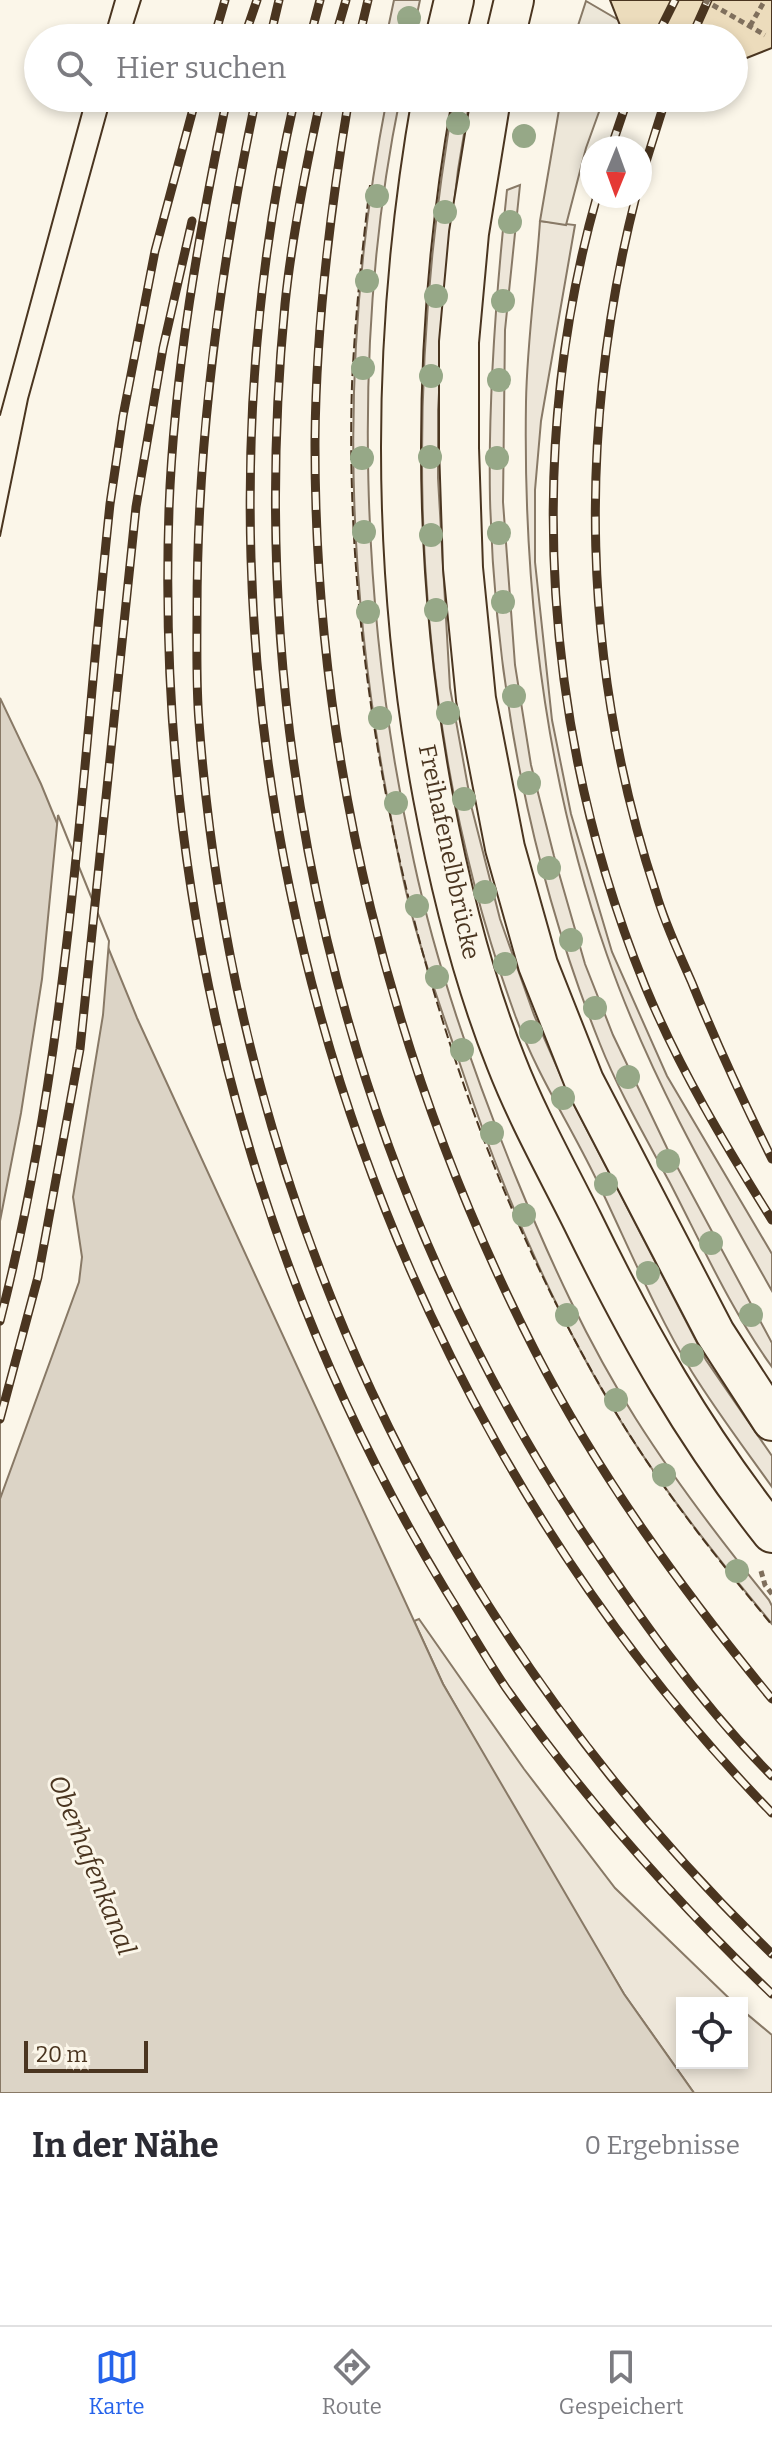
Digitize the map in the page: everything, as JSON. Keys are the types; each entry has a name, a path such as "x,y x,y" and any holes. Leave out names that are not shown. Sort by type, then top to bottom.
{"street":[{"path":"448,24 454,0"},
{"path":"508,24 514,0"},
{"name":"Freihafenelbbrücke","path":"430,112 417,190 406,296 400,475 415,680 446,862 469,954 491,1021 507,1065 537,1129 629,1317 657,1367 723,1470 772,1533"},
{"path":"489,112 469,233 459,342 459,448 463,568 476,699 505,848 538,965 584,1081 715,1333 772,1421"}],"path":[{"path":"704,0 746,24"},
{"path":"765,0 750,26 765,35"}],"shaded area":[{"path":"394,0 420,0 415,24 389,24"},
{"path":"586,1 625,24 579,24"},
{"path":"385,112 398,112 384,191 374,286 368,383 368,481 382,675 396,770 423,902 445,981 485,1099 555,1268 601,1360 651,1442 769,1600 772,1624 659,1479 625,1428 575,1341 512,1205 476,1111 408,901 371,694 355,523 355,354 372,184"},
{"path":"452,112 468,112 446,272 438,410 438,478 450,688 472,809 500,919 534,1015 571,1099 706,1360 772,1456 772,1487 711,1402 655,1304 534,1059 515,1015 480,905 453,792 435,677 425,561 422,445 426,329 437,213"},
{"path":"559,112 599,112 590,136 580,136 580,171 566,225 540,221"},
{"path":"520,185 505,330 503,502 515,665 531,765 585,964 613,1035 667,1148 772,1343 772,1367 718,1277 607,1062 554,912 521,777 500,638 490,499 490,422 499,267 507,190"},
{"path":"540,221 575,225 541,421 535,490 535,562 552,720 571,814 612,952 667,1076 772,1254 772,1291 661,1085 623,999 586,888 553,752 534,613 526,472 527,379"},
{"path":"419,1619 524,1769 615,1888 728,1997 676,1997 676,2068 624,1994 546,1864 443,1684 414,1621"},
{"path":"748,2015 772,2035 772,2093 694,2093 677,2069 748,2069"}],"water":[{"name":"Oberhafenkanal","path":"0,698 41,784 137,1018 443,1684 624,1994 694,2093 0,2093"}],"pier":[{"path":"58,815 109,941 103,1015 73,1197 82,1257 79,1282 0,1499 0,1221 42,979"}],"building":[{"path":"610,0 772,0 772,48 748,57 748,24 619,24"}],"tram line":[{"path":"108,24 115,0"},
{"path":"133,24 141,0"},
{"path":"0,415 82,112"},
{"path":"0,536 28,399 107,112"}],"railway":[{"path":"218,24 225,0"},
{"path":"249,24 257,0"},
{"path":"273,24 279,0"},
{"path":"314,24 320,0"},
{"path":"339,24 346,0"},
{"path":"362,24 368,0"},
{"path":"663,24 675,0"},
{"path":"697,24 708,0"},
{"path":"0,1321 42,1119 57,1017 81,812 110,504 123,416 155,251 192,112"},
{"path":"224,112 198,251 176,406 169,509 169,652 179,794 198,933 228,1071 267,1205 317,1337 376,1466 446,1591 506,1688 599,1809 700,1922 772,1994"},
{"path":"253,112 222,289 206,417 198,546 197,694 220,897 256,1067 306,1232 372,1391 451,1544 544,1689 651,1826 772,1954"},
{"path":"293,112 258,327 251,558 272,788 320,1015 395,1234 496,1442 622,1636 772,1813"},
{"path":"318,112 288,278 276,466 280,626 297,784 327,940 370,1092 426,1241 496,1385 578,1525 645,1623 718,1717 772,1776"},
{"path":"347,112 325,268 318,354 315,440 318,558 329,676 346,793 371,908 402,1022 440,1134 484,1244 535,1351 587,1443 644,1531 706,1617 772,1699"},
{"path":"615,136 623,112"},
{"path":"652,143 662,112"},
{"path":"594,208 574,294 560,394 553,494 556,595 566,695 585,794 611,891 645,986 704,1106 772,1220"},
{"path":"633,208 617,283 604,371 597,458 596,546 601,633 613,721 631,807 664,916 720,1049 772,1159"},
{"path":"0,1419 38,1277 80,1049 136,507 163,348 192,221"}],"fence":[{"path":"370,185 352,385 353,517 364,653 385,789 415,925 455,1058 503,1187 559,1310 624,1426 658,1478 772,1625"}]}
